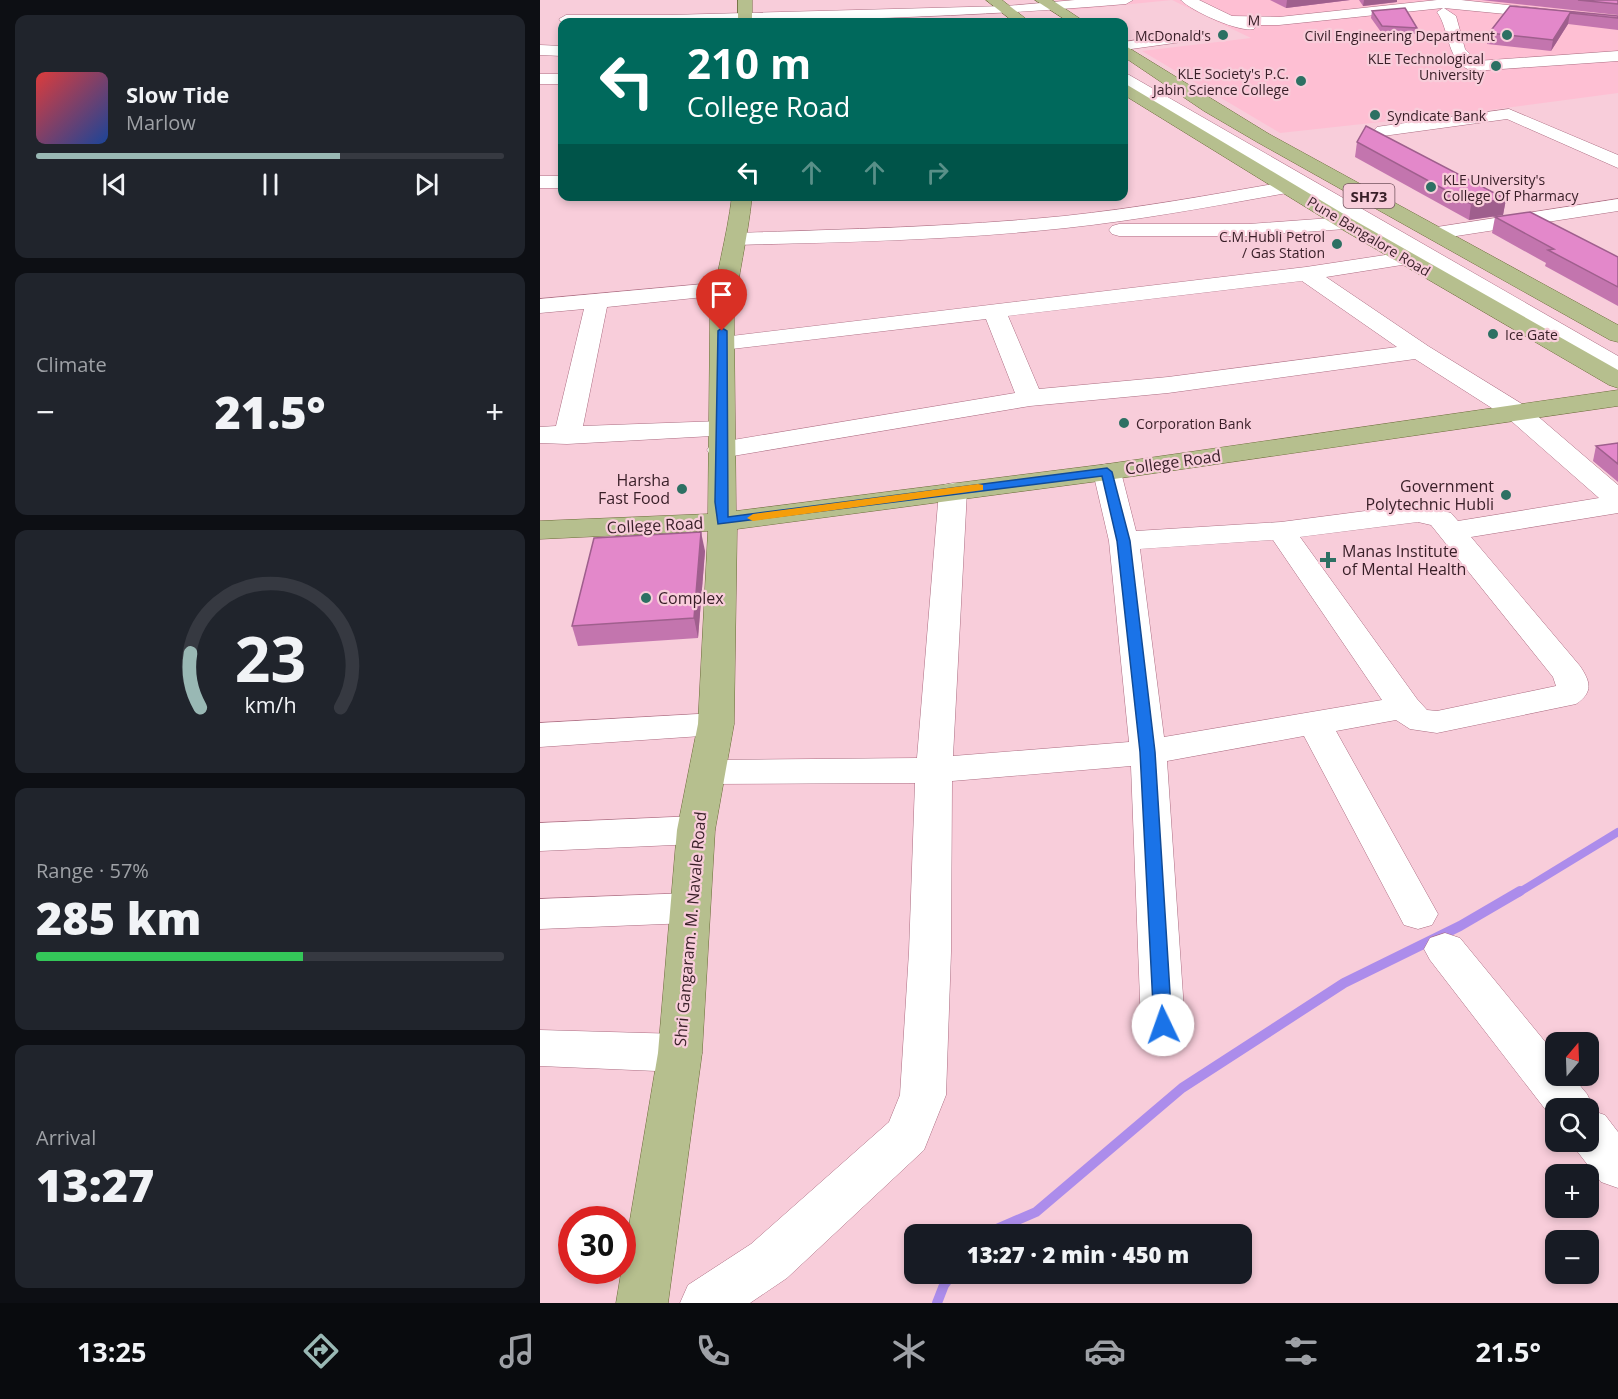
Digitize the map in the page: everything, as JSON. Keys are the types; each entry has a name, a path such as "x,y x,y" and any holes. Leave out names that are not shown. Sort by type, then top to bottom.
{"main road":[{"path":"745,0 745,18"},
{"path":"1018,8 1061,18"},
{"name":"Pune Bangalore Road","path":"1128,51 1228,117 1618,335"},
{"name":"Pune Bangalore Road","path":"1128,91 1345,223 1618,381"},
{"name":"Shri Gangaram. M. Navale Road","path":"642,1303 680,1053 696,830 716,724 725,289 738,238 742,201"},
{"path":"722,512 1494,397 1618,381"},
{"name":"College Road","path":"540,530 953,491 1107,472 1618,398"},
{"name":"College Road","path":"540,510 673,508 722,512"}],"street":[{"path":"1018,8 1082,0"},
{"path":"818,18 880,11 1018,8 1123,0"},
{"path":"1188,0 1236,20 1264,28 1389,15 1447,12"},
{"path":"1353,0 1389,15"},
{"path":"1279,20 1371,8 1449,3 1447,12 1458,50 1473,66 1618,56"},
{"path":"1018,8 1047,18"},
{"path":"1371,8 1618,21"},
{"name":"M","path":"1236,20 1279,20"},
{"path":"1279,20 1300,26"},
{"path":"1128,47 1198,36"},
{"path":"540,39 558,39"},
{"path":"540,50 558,51"},
{"path":"1128,66 1243,138 1366,207 1440,253 1618,350"},
{"path":"540,79 558,79"},
{"path":"1128,79 1424,255 1618,366"},
{"path":"1128,104 1146,102"},
{"path":"1383,131 1509,114 1618,162"},
{"path":"540,182 558,182"},
{"path":"738,238 919,233 1069,221 1287,188"},
{"path":"1437,233 1618,205"},
{"path":"1069,221 1141,231 1249,230 1345,223"},
{"path":"723,344 1306,274 1408,258"},
{"path":"1306,274 1419,351 1518,413 1618,502"},
{"path":"540,306 725,289"},
{"path":"567,436 597,301"},
{"path":"994,310 1030,398"},
{"path":"540,435 721,440 1030,398 1168,385 1419,351"},
{"path":"1107,472 1124,541 1148,752 1163,1025"},
{"path":"706,1303 769,1261 907,1135 923,1095 930,952 934,770 953,491"},
{"path":"1451,531 1618,502"},
{"path":"1124,541 1281,531 1419,513 1441,519 1568,674 1573,682 1572,691 1564,696 1437,722 1425,723 1412,717 1281,531"},
{"path":"707,772 934,770 1148,752 1405,707"},
{"path":"1314,723 1418,914"},
{"path":"540,735 716,724"},
{"path":"540,837 696,830"},
{"path":"540,914 689,908"},
{"path":"1446,949 1563,1098"},
{"path":"540,1048 680,1053"},
{"path":"1599,1144 1618,1167"}],"shaded area":[{"path":"1056,0 1172,0 1071,10"},
{"name":"KLE Technological University","path":"1172,0 1618,0 1618,93 1482,111 1280,133 1142,51 1251,38"}],"building":[{"path":"1578,0 1618,0 1618,4"},
{"path":"1510,6 1618,16 1618,18 1570,13 1553,40 1489,33"},
{"path":"1405,8 1417,28 1382,26 1372,11"},
{"path":"1366,126 1506,199 1471,204 1357,142"},
{"path":"1530,212 1618,257 1618,287 1548,250 1554,249 1495,217"},
{"path":"1618,443 1618,464 1596,446"},
{"name":"Complex","path":"701,532 694,618 572,626 594,538"}],"waterway":[{"path":"1518,893 1618,832"},
{"path":"1008,1224 1036,1212 1182,1088 1344,983 1460,926 1520,891"},
{"path":"937,1303 945,1284"}],"slow traffic":[{"path":"753,518 978,488"}],"place":[{"name":"McDonald's","path":"1223,35"},
{"name":"Civil Engineering Department","path":"1507,35"},
{"name":"KLE Technological University","path":"1496,66"},
{"name":"KLE Society's P.C. Jabin Science College","path":"1301,81"},
{"name":"Syndicate Bank","path":"1375,115"},
{"name":"KLE University's College Of Pharmacy","path":"1431,187"},
{"name":"C.M.Hubli Petrol / Gas Station","path":"1337,244"},
{"name":"Ice Gate","path":"1493,334"},
{"name":"Corporation Bank","path":"1124,423"},
{"name":"Harsha Fast Food","path":"682,489"},
{"name":"Government Polytechnic Hubli","path":"1506,495"},
{"name":"Manas Institute of Mental Health","path":"1328,560"},
{"name":"Complex","path":"646,598"}],"route":[{"path":"722,331 721,502 723,522 1107,472 1124,541 1148,752 1163,1025"}]}
